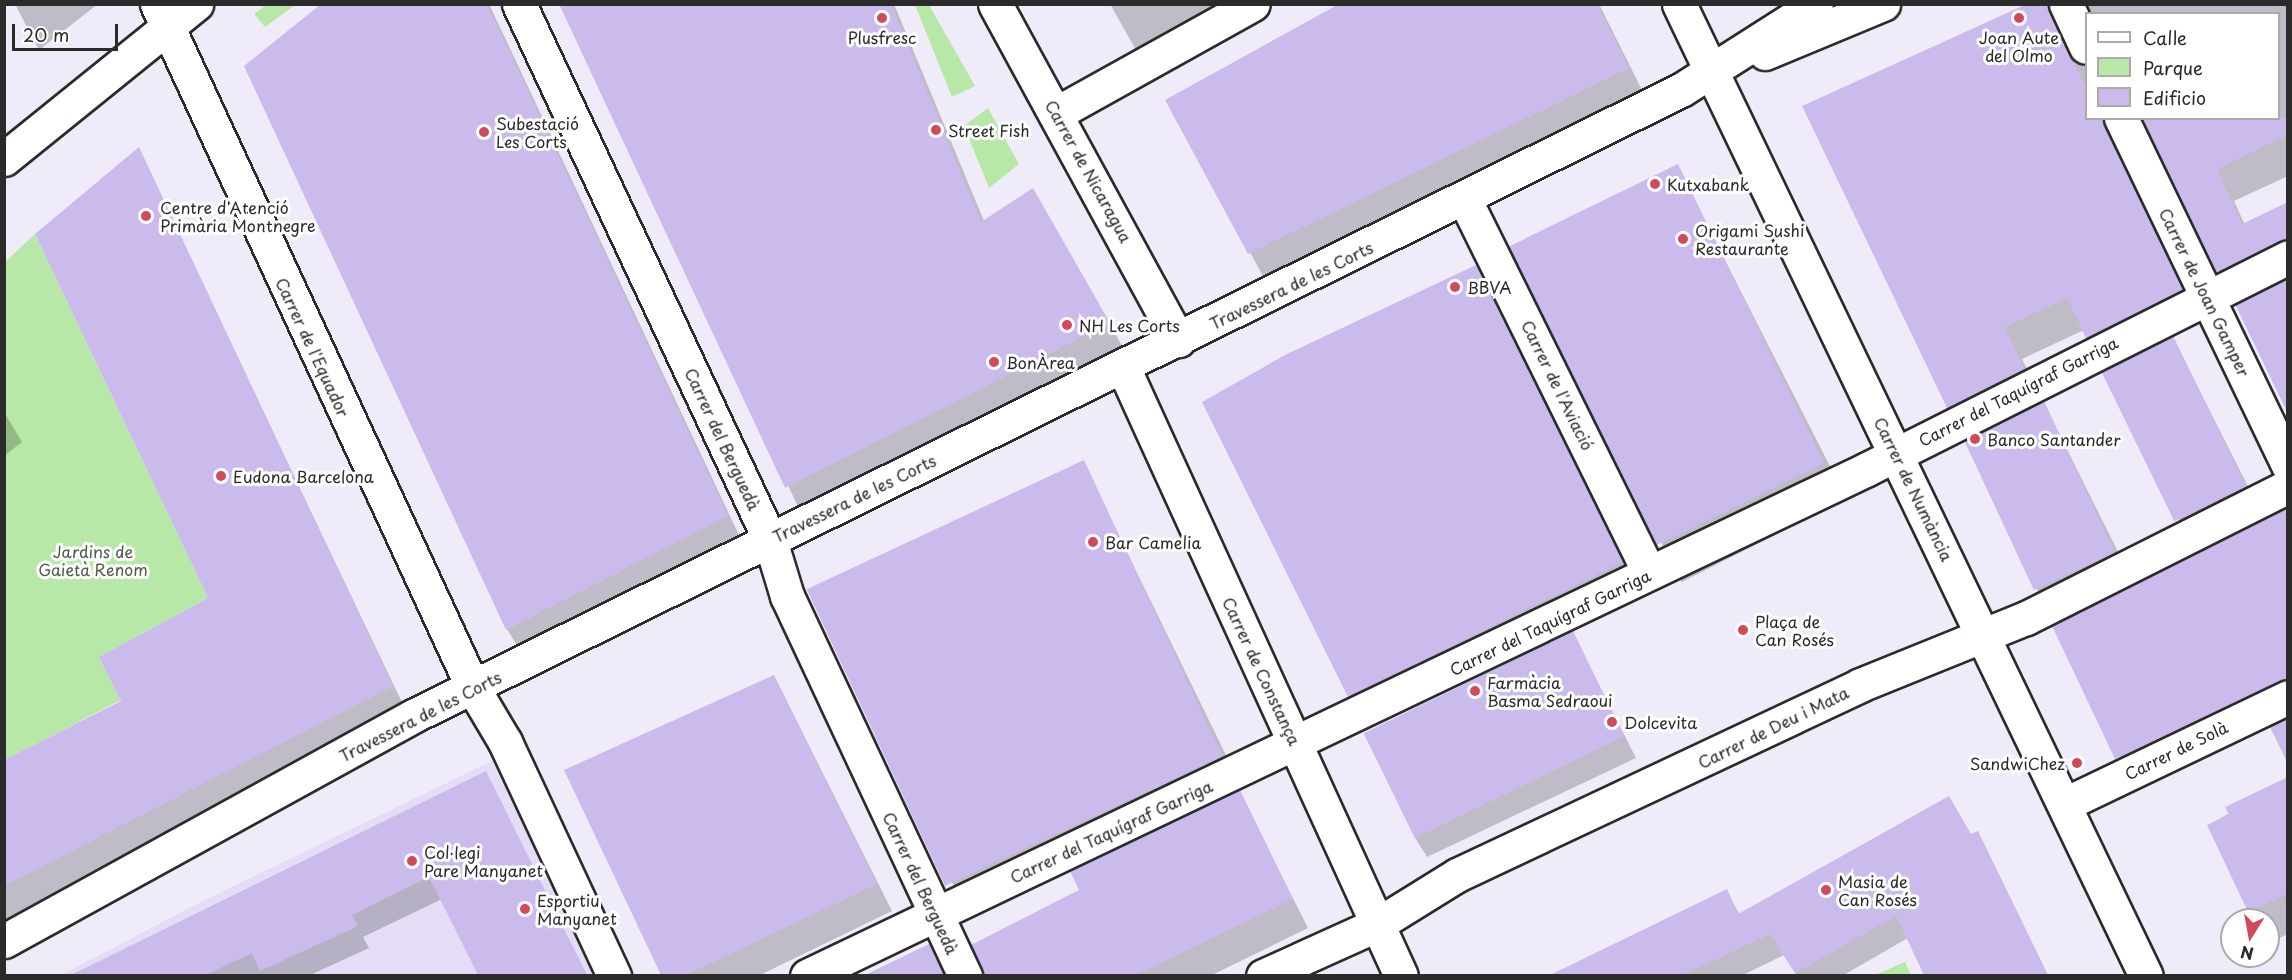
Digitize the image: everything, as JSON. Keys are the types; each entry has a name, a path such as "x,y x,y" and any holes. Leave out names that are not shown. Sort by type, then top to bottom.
{"street":[{"path":"4,159 162,15 195,4"},
{"name":"Carrer del Berguedà","path":"519,4 770,540 787,596 965,975"},
{"name":"Carrer de Nicaragua","path":"995,4 1057,113 1178,340"},
{"path":"1057,113 1253,4"},
{"name":"Carrer de Numància","path":"1679,4 1986,635 2146,975"},
{"name":"Travessera de les Corts","path":"1713,72 1816,4"},
{"name":"Travessera de les Corts","path":"4,940 472,688 1178,340 1713,72 1883,4"},
{"path":"2066,4 2085,45"},
{"name":"Carrer de l'Equador","path":"162,15 472,688 505,742 614,975"},
{"name":"Carrer de Joan Gamper","path":"2122,120 2288,465"},
{"name":"Carrer de l'Aviació","path":"1464,198 1649,573"},
{"name":"Carrer del Taquígraf Garriga","path":"807,975 1296,744 1649,573 1896,453 2288,257"},
{"name":"Carrer de Constança","path":"1123,367 1401,975"},
{"name":"Carrer de Deu i Mata","path":"1263,975 1378,924 1456,875 1860,684 1986,635 2288,486"},
{"name":"Carrer de Solà","path":"2065,804 2288,697"}],"shaded area":[{"name":"Col·legi Pare Manyanet","path":"492,761 595,975 59,976 201,902"}],"green space":[{"path":"266,5 295,5 265,27 254,14"},
{"path":"915,5 929,5 975,86 952,97"},
{"path":"988,108 1019,164 989,188 964,126"},
{"name":"Jardins de Gaietà Renom","path":"35,234 208,598 99,657 121,700 5,760 5,262"},
{"path":"1905,962 1911,975 1875,975"}],"building":[{"path":"321,4 487,4 728,516 506,630 244,66"},
{"path":"559,4 891,4 981,222 1033,188 1110,323 785,488"},
{"path":"1339,4 1597,4 1629,68 1248,254 1165,100"},
{"path":"2027,4 2046,4 2085,86 2085,120 2104,120 2183,289 2086,338 2067,298 2005,327 2024,369 1947,408 1802,106"},
{"path":"2280,118 2288,118 2288,135 2217,169 2242,224 2288,202 2288,239 2216,272 2143,120 2280,120"},
{"path":"139,147 393,686 4,886 4,760 121,701 99,657 208,598 35,234"},
{"path":"1678,164 1824,463 1655,546 1509,246"},
{"path":"1476,265 1623,562 1348,697 1202,402 1287,354"},
{"path":"2288,278 2288,414 2235,304"},
{"path":"2173,336 2246,486 2174,521 2101,371"},
{"path":"2044,401 2115,552 2034,590 1963,439"},
{"path":"1084,460 1222,756 945,886 807,589"},
{"path":"2288,507 2288,679 2115,759 2052,626"},
{"path":"1573,631 1624,736 1415,838 1364,733"},
{"path":"774,675 877,884 686,975 661,975 564,770"},
{"path":"2288,718 2288,764 2270,727"},
{"name":"Col·legi Pare Manyanet","path":"486,771 587,975 478,975 429,877 352,915 358,926 260,971 252,953 206,975 71,975"},
{"path":"2288,777 2288,894 2257,908 2246,908 2207,825 2229,815 2225,807"},
{"path":"1240,790 1293,899 1136,975 983,975 971,945 1079,890 1070,871"},
{"path":"1949,796 1971,834 1978,831 2048,975 1924,975 1896,916 1795,973 1770,934 1683,975 1550,975 1727,889 1738,914"},
{"path":"929,944 944,975 865,975"}],"place":[{"name":"Plusfresc","path":"882,18"},
{"name":"Joan Aute del Olmo","path":"2019,18"},
{"name":"Street Fish","path":"936,130"},
{"name":"Subestació Les Corts","path":"484,132"},
{"name":"Kutxabank","path":"1655,184"},
{"name":"Centre d'Atenció Primària Montnegre","path":"146,216"},
{"name":"Origami Sushi Restaurante","path":"1683,239"},
{"name":"BBVA","path":"1455,287"},
{"name":"NH Les Corts","path":"1067,325"},
{"name":"BonÀrea","path":"994,362"},
{"name":"Banco Santander","path":"1975,439"},
{"name":"Eudona Barcelona","path":"221,476"},
{"name":"Bar Camelia","path":"1093,542"},
{"name":"Plaça de Can Rosés","path":"1743,630"},
{"name":"Farmàcia Basma Sedraoui","path":"1475,691"},
{"name":"Dolcevita","path":"1612,722"},
{"name":"SandwiChez","path":"2077,763"},
{"name":"Col·legi Pare Manyanet","path":"412,861"},
{"name":"Masia de Can Rosés","path":"1826,890"},
{"name":"Esportiu Manyanet","path":"525,909"}]}
